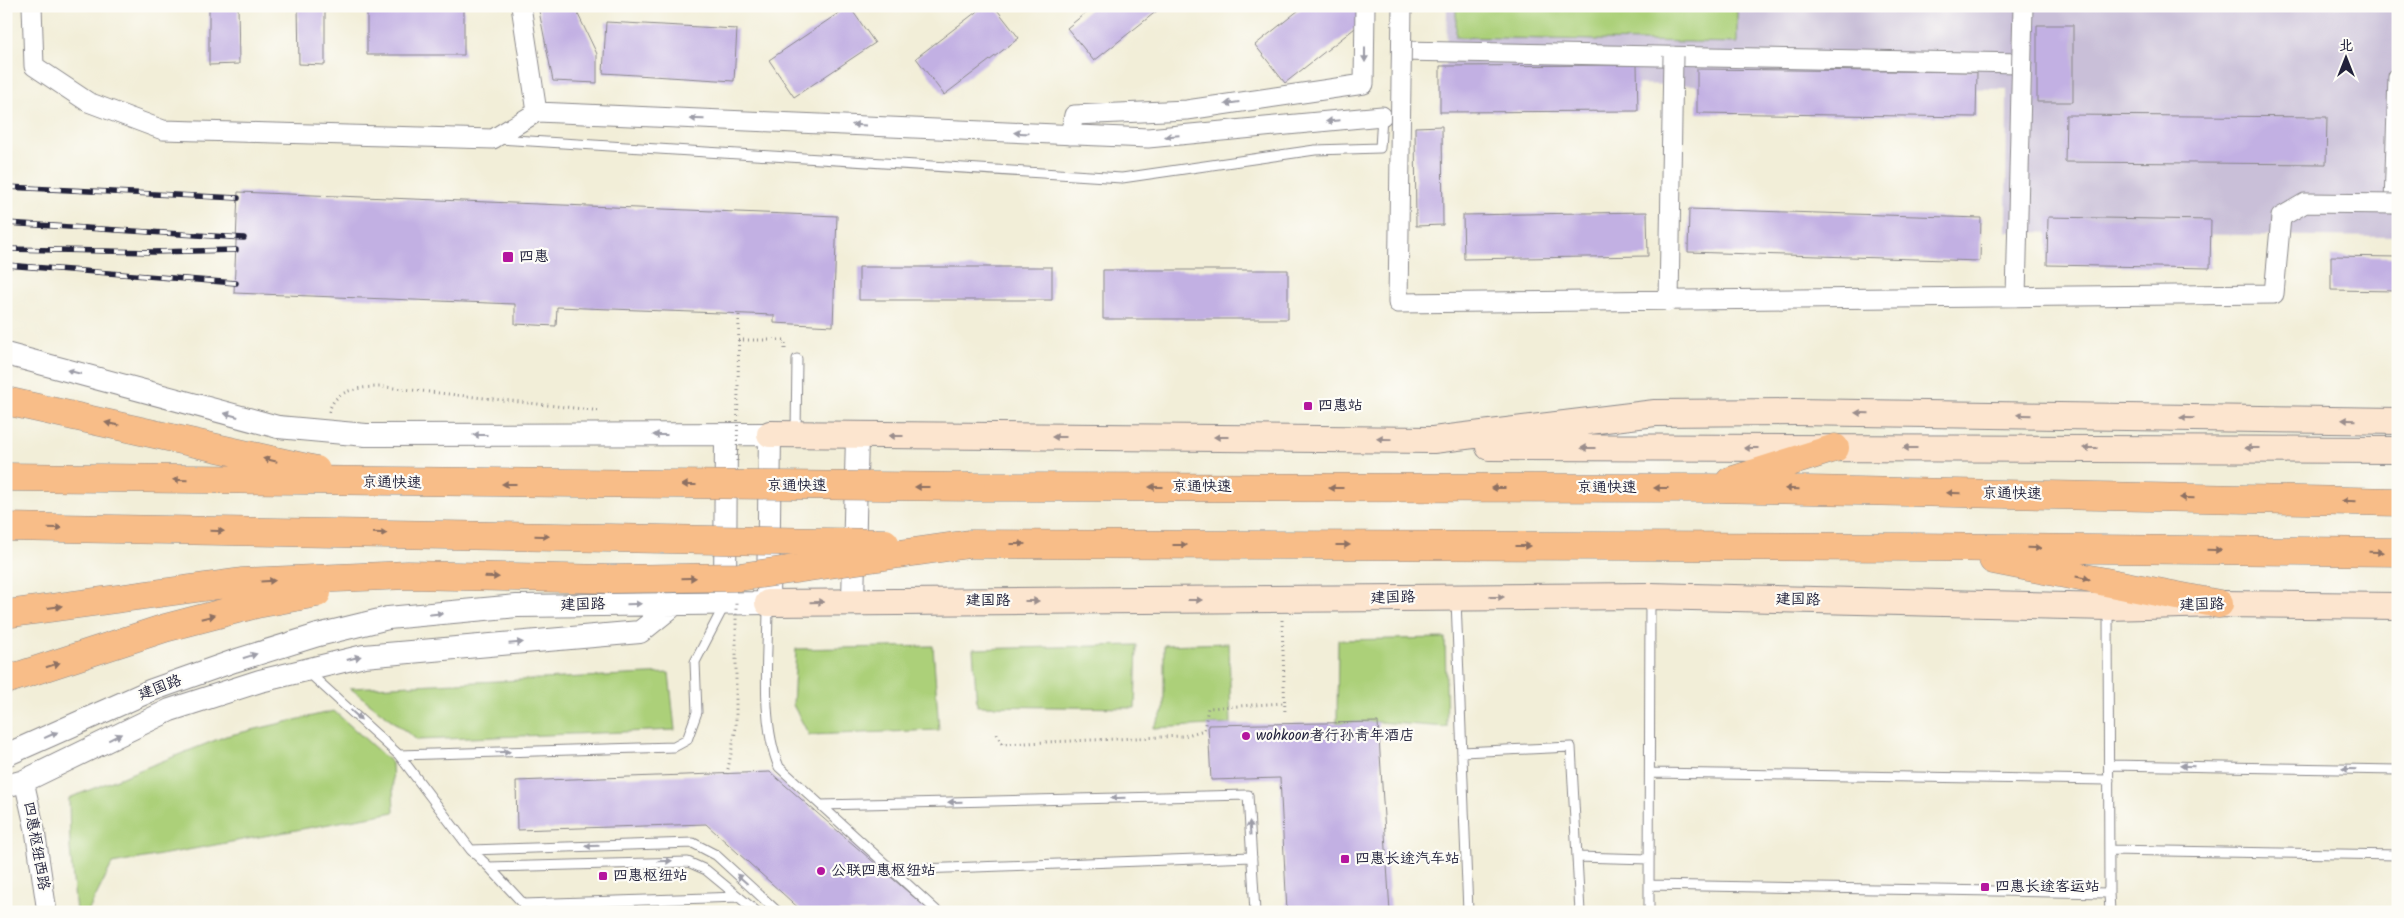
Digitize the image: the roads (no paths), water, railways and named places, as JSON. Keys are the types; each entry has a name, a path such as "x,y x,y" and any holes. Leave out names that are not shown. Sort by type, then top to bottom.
{"highway":[{"path":"6,401 369,482"},
{"path":"1710,488 1835,448"},
{"name":"京通快速","path":"6,477 971,487 1710,488 2398,502"},
{"path":"6,527 969,544 1915,547 2398,552"},
{"path":"6,614 241,582 408,575 611,579 739,577 969,544"},
{"path":"1915,547 2219,604"},
{"path":"6,680 165,628 257,604 408,575"}],"main road":[{"path":"770,434 1433,440 1655,414 1795,412 2398,421"},
{"path":"1433,440 1484,447 2301,448 2398,450"},
{"name":"建国路","path":"768,603 1650,596 2108,608 2219,604 2398,606"}],"street":[{"path":"32,6 34,66 88,102 163,130 493,139 537,112 1148,138 1382,116"},
{"path":"521,6 537,112"},
{"path":"1070,135 1074,115 1187,110 1364,84 1365,6"},
{"path":"1402,6 1398,303 1669,302 2274,294 2281,217 2305,202 2396,204 2398,78"},
{"path":"2016,297 2023,6"},
{"path":"1402,51 2022,63"},
{"path":"1669,302 1673,56"},
{"path":"6,354 278,428 366,435 770,434 768,603"},
{"path":"725,603 726,435"},
{"path":"853,601 857,436"},
{"name":"建国路","path":"6,755 152,690 234,661 318,635 388,618 517,606 768,603"},
{"path":"15,784 170,710 260,681 364,656 640,632 675,604"},
{"name":"四惠枢纽西路","path":"15,784 35,830 47,912"}],"lane":[{"path":"493,139 1122,178 1315,150 1380,148 1382,116"},
{"path":"796,435 797,359"},
{"path":"1649,912 1650,596"},
{"path":"1456,597 1468,912"},
{"path":"400,755 674,747 687,740 697,712 695,662 725,603"},
{"path":"768,603 768,726 771,748 779,767 938,912"},
{"path":"2108,608 2110,912"},
{"path":"307,671 400,755 471,850 531,912"},
{"path":"1462,752 1572,747 1580,912"},
{"path":"2109,765 2398,770"},
{"path":"1650,773 2109,780"},
{"path":"821,805 1248,795 1255,912"},
{"path":"471,850 693,843 716,855 778,912"},
{"path":"2110,850 2398,855"},
{"path":"892,870 1252,857"},
{"path":"1577,857 1649,859"},
{"path":"489,867 688,862 706,870 757,912"},
{"path":"1649,885 2110,893"},
{"path":"524,904 740,897"}],"railway":[{"path":"6,187 238,198"},
{"path":"6,223 244,238"},
{"path":"6,249 153,252 236,250"},
{"path":"6,265 236,283"}],"place":[{"name":"四惠","path":"508,257"},
{"name":"四惠站","path":"1308,406"},
{"name":"wohkoon者行孙青年酒店","path":"1246,736"},
{"name":"四惠长途汽车站","path":"1345,859"},
{"name":"公联四惠枢纽站","path":"821,871"},
{"name":"四惠枢纽站","path":"603,876"},
{"name":"四惠长途客运站","path":"1985,887"}]}
